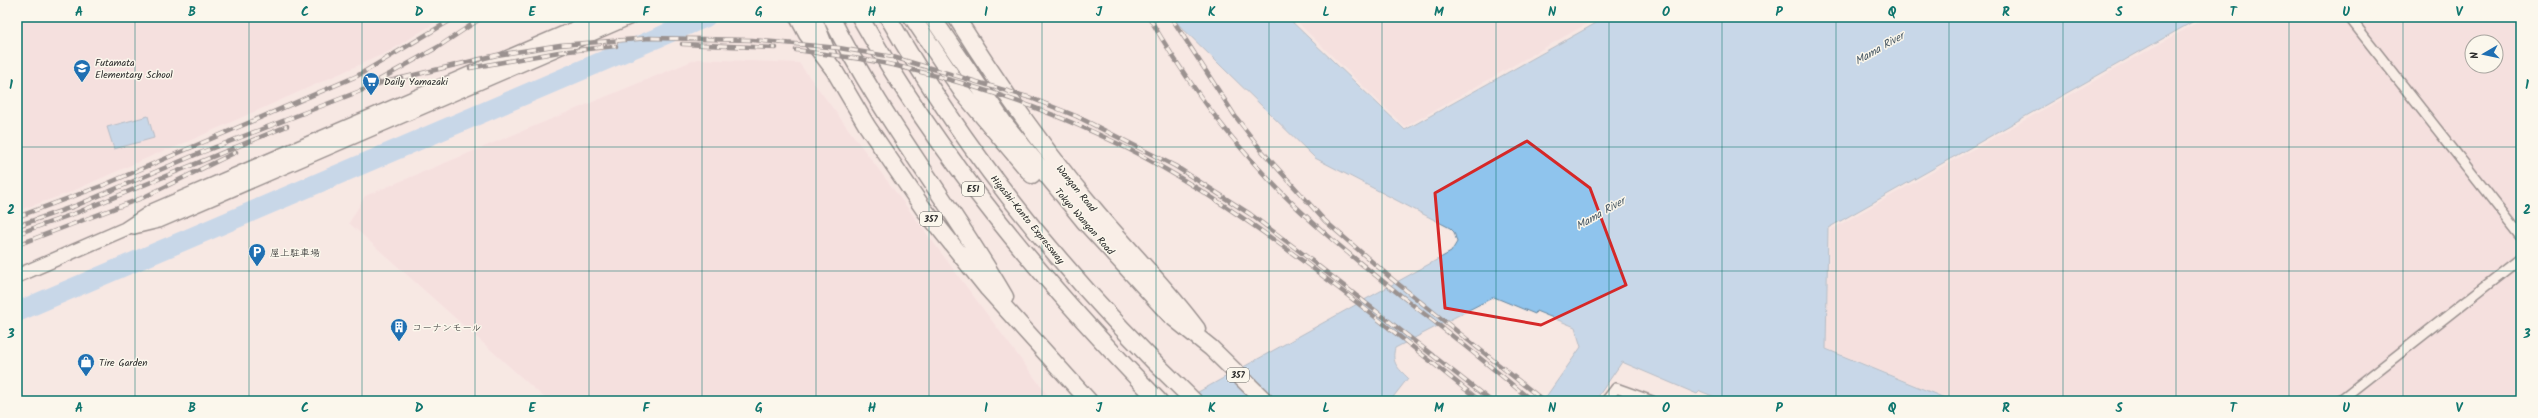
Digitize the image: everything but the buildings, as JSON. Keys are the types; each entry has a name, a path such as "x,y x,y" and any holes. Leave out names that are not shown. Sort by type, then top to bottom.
{"highway":[{"name":"357","path":"798,17 807,34 834,70 867,126 923,208 1023,330 1090,401"},
{"name":"357","path":"814,17 834,70"},
{"path":"831,17 867,84 940,199 984,261 1023,330"},
{"name":"E51","path":"860,17 911,102 961,174 1012,239 1106,346 1160,401"},
{"name":"Higashi-Kanto Expressway","path":"888,17 932,88 1002,187 1062,261 1128,334 1194,401"},
{"path":"912,17 940,61 997,135 1034,178 1084,221"},
{"name":"Tokyo Wangan Road","path":"932,17 990,105 1084,221 1163,297 1170,315 1211,348 1265,401"},
{"name":"Wangan Road","path":"956,17 1005,93 1067,176 1163,297"},
{"path":"1106,346 1148,401"}],"street":[{"path":"590,28 601,17"},
{"path":"17,276 125,230 154,210 590,28 631,17"},
{"path":"2349,17 2521,236"},
{"path":"2339,401 2521,258"},
{"path":"1606,401 1616,388 1652,401"}],"highlighted area":[{"path":"1527,141 1590,188 1626,285 1541,325 1445,308 1435,193"}],"shaded area":[{"path":"17,17 444,17 388,52 169,150 165,150 68,193 17,211"},
{"path":"1292,17 1599,17 1405,127"},
{"path":"2207,17 2521,17 2521,401 1954,401 1826,348 1830,230"},
{"path":"697,59 799,63 1052,401 548,401 349,223 365,196"}],"water":[{"name":"Mama River","path":"1171,17 1287,17 1405,130 1607,17 2201,17 1828,228 1826,349 1952,401 1725,401 1700,391 1697,394 1622,362 1595,401 1543,401 1581,347 1575,327 1536,311 1535,314 1494,297 1395,348 1394,358 1396,365 1408,378 1390,401 1182,401 1451,252 1457,242 1454,232 1450,228 1315,158"},
{"path":"148,116 154,138 114,149 107,127"}],"waterway":[{"path":"17,312 706,17"}],"railway":[{"path":"17,217 104,185 357,76 456,17"},
{"path":"379,80 438,47 483,17"},
{"path":"1149,17 1172,55 1210,110 1238,145 1274,185 1343,249 1476,354 1532,401"},
{"path":"1171,17 1235,116 1262,151 1325,221 1392,279 1544,401"},
{"path":"17,226 75,206 195,155 381,83 497,55 560,45 650,38 752,40 839,48 893,57 1031,98 1076,116 1175,166 1250,214 1491,401"},
{"path":"682,44 776,48"},
{"path":"470,68 559,52 616,46"},
{"path":"796,50 885,63 933,75 1006,97 1076,124 1111,140 1177,176 1256,227 1370,312 1480,401"},
{"path":"17,234 76,213 287,126"},
{"path":"17,245 142,198 236,152"}],"place":[{"name":"Futamata Elementary School","path":"82,83"},
{"name":"Daily Yamazaki","path":"371,96"},
{"name":"屋上駐車場","path":"257,267"},
{"name":"コーナンモール","path":"399,342"},
{"name":"Tire Garden","path":"86,377"}]}
